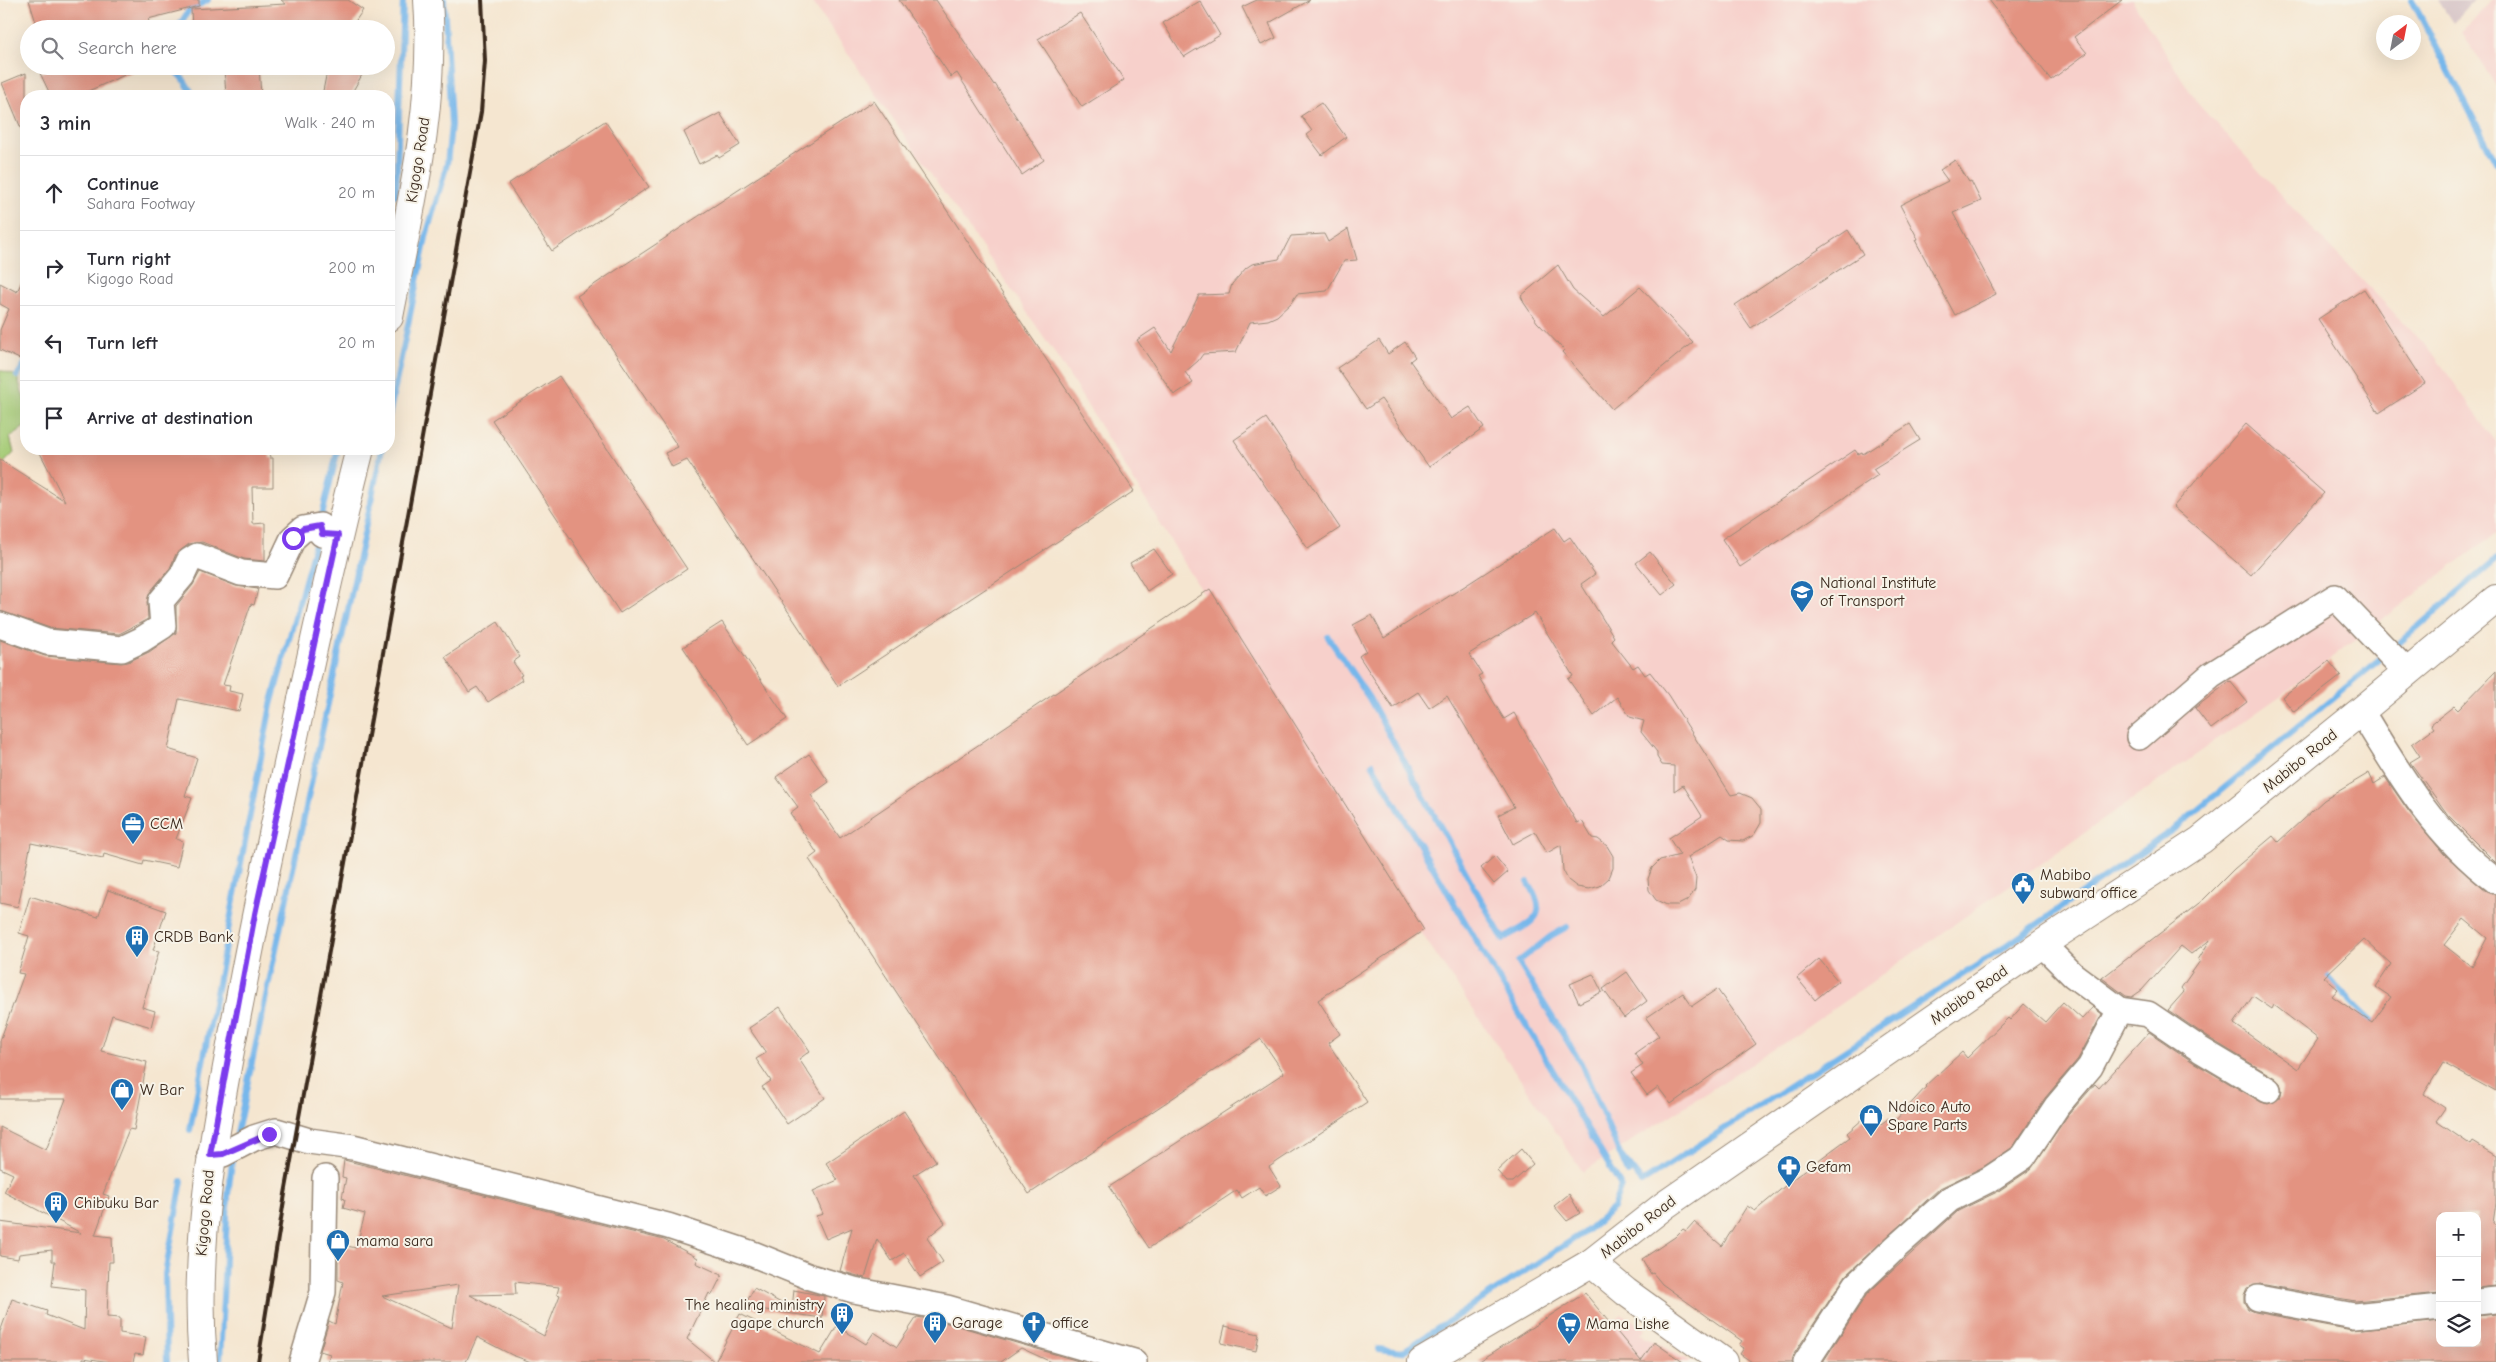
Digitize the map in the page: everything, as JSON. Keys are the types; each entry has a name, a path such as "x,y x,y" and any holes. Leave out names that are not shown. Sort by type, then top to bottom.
{"main road":[{"name":"Kigogo Road","path":"395,286 426,112 430,22 428,0"},
{"name":"Kigogo Road","path":"203,1362 200,1330 201,1239 210,1155 255,914 338,535 358,455"},
{"name":"Mabibo Road","path":"1422,1362 1591,1263 1665,1205 2042,944 2201,840 2361,712 2496,599"},
{"path":"1591,1263 1626,1292 1724,1362"}],"street":[{"path":"0,625 47,642 122,649 163,626 161,601 182,576 189,561 197,556 241,573 275,576 293,538 303,529 320,526 322,534 338,535"},
{"path":"2139,737 2211,675 2335,597 2408,673"},
{"path":"2361,712 2412,792 2439,829 2464,855 2496,881"},
{"path":"2042,944 2073,974 2120,1010 2148,1014 2201,1050 2268,1090"},
{"path":"1806,1362 1856,1285 1896,1246 1950,1199 1990,1179 2023,1157 2057,1106 2090,1067 2120,1010"},
{"path":"210,1155 223,1154 254,1138 276,1131 309,1141 352,1147 668,1226 753,1254 810,1277 854,1290 947,1308 1134,1362"},
{"path":"302,1362 323,1292 325,1178"},
{"path":"2258,1298 2354,1316 2436,1307"},
{"path":"2481,1302 2496,1300"}],"shaded area":[{"name":"National Institute of Transport","path":"811,0 2132,0 2198,104 2299,215 2432,352 2496,442 2496,533 2283,694 1793,1037 1583,1172 1320,783 1055,353"},
{"path":"2438,0 2474,0 2453,23"},
{"path":"2492,0 2496,0 2496,86 2462,32"},
{"path":"1622,1314 1642,1326 1645,1330 1641,1334 1687,1360 1695,1362 1568,1362"}],"green space":[{"path":"0,370 17,376 20,386 20,430 10,437 14,453 0,467"}],"building":[{"path":"29,0 199,0 199,6 148,20 35,20"},
{"path":"281,0 348,0 363,10 356,20 192,20 191,9 286,4"},
{"path":"899,0 936,0 995,84 1044,160 1022,175 957,73 951,77"},
{"path":"1257,0 1310,0 1269,23 1276,38 1261,45 1242,7"},
{"path":"1989,0 2122,0 2074,37 2087,53 2051,80"},
{"path":"1200,1 1220,35 1184,57 1163,23"},
{"path":"1080,13 1124,80 1082,107 1038,39"},
{"path":"21,75 26,75 26,90 20,90 20,126 2,83"},
{"path":"41,75 125,75 91,90 48,90"},
{"path":"225,75 260,75 261,90 226,90"},
{"path":"326,75 362,75 353,90 323,90"},
{"path":"874,101 1134,491 838,686 687,460 672,467 665,453 678,447 577,296"},
{"path":"1321,103 1346,137 1322,155 1307,135 1312,131 1301,116"},
{"path":"720,113 740,145 719,158 717,155 699,164 684,132"},
{"path":"605,121 649,187 552,251 508,184"},
{"path":"1955,160 1969,182 1971,181 1981,201 1953,213 1996,294 1955,315 1915,240 1918,239 1900,205 1948,181 1940,170"},
{"path":"1348,229 1357,260 1344,261 1327,291 1297,294 1291,303 1277,316 1268,320 1250,322 1236,352 1203,354 1185,372 1193,383 1174,395 1137,340 1155,328 1171,351 1199,295 1229,294 1232,284 1246,268 1252,264 1279,259 1291,236 1324,234 1328,242"},
{"path":"1848,230 1863,254 1751,328 1735,305"},
{"path":"1558,265 1573,290 1604,317 1640,287 1693,342 1612,409 1562,352 1564,350 1537,322 1521,296"},
{"path":"0,283 17,292 20,285 20,359 0,350 0,330 9,309 0,304"},
{"path":"2364,289 2425,383 2379,413 2318,319"},
{"path":"1379,340 1388,354 1405,342 1415,357 1410,361 1451,419 1470,407 1484,428 1429,467 1381,399 1366,409 1337,368"},
{"path":"559,376 687,569 620,613 492,420"},
{"path":"1266,418 1340,528 1308,549 1234,440"},
{"path":"1910,424 1920,440 1873,469 1878,475 1740,567 1722,539 1855,450 1858,454 1862,452 1863,454"},
{"path":"2246,424 2324,493 2251,575 2173,507"},
{"path":"41,455 270,455 270,458 273,458 273,487 252,487 253,524 265,523 265,561 244,559 202,542 189,544 176,554 170,568 150,592 147,602 148,619 119,634 50,628 0,611 0,460 65,501"},
{"path":"1555,528 1564,541 1570,537 1595,574 1581,584 1614,637 1611,640 1633,668 1638,665 1645,675 1650,672 1668,695 1731,795 1740,793 1752,798 1761,809 1761,823 1754,835 1743,841 1729,840 1722,835 1688,857 1696,878 1695,890 1688,900 1678,905 1667,905 1656,900 1649,890 1648,879 1652,868 1660,860 1680,855 1669,838 1702,816 1683,785 1674,791 1674,766 1662,765 1657,757 1657,752 1641,732 1644,721 1630,717 1617,697 1594,716 1568,679 1573,676 1535,613 1469,654 1482,674 1478,676 1504,719 1514,713 1577,823 1582,821 1592,838 1598,839 1607,846 1613,856 1613,868 1609,878 1600,886 1589,889 1577,887 1568,880 1563,870 1561,845 1547,853 1535,832 1513,844 1498,815 1514,807 1447,696 1429,708 1418,692 1393,708 1359,656 1366,651 1353,625 1372,615 1384,638"},
{"path":"1154,549 1172,574 1147,591 1130,563"},
{"path":"1650,552 1676,584 1662,595 1636,563"},
{"path":"200,572 236,586 258,589 254,605 251,604 223,685 230,686 229,691 243,694 239,711 179,699 168,749 197,758 185,796 192,798 176,839 183,841 177,867 144,860 143,865 104,854 103,858 31,843 18,907 0,903 0,640 45,656 121,663 128,662 149,652 176,633 176,606 193,585"},
{"path":"1210,589 1424,930 1318,1000 1340,1034 1328,1043 1367,1102 1269,1167 1281,1186 1265,1196 1259,1187 1242,1198 1237,1190 1149,1248 1109,1187 1284,1073 1261,1039 1029,1194 809,859 817,853 790,813 798,807 776,777 809,754 829,782 811,795 840,838"},
{"path":"498,622 520,657 513,662 522,675 520,676 522,680 488,702 477,687 469,692 445,657"},
{"path":"722,622 787,719 748,745 683,647"},
{"path":"2329,661 2341,676 2294,712 2282,697"},
{"path":"2496,671 2496,863 2448,815 2410,762 2420,756 2412,744 2434,728 2431,724 2454,706 2458,710"},
{"path":"2230,681 2247,702 2211,729 2195,708"},
{"path":"2369,773 2374,784 2385,777 2409,812 2444,854 2487,892 2496,895 2496,1092 2443,1063 2424,1094 2445,1108 2436,1121 2471,1145 2473,1142 2496,1156 2496,1203 2493,1223 2496,1225 2496,1286 2481,1288 2481,1212 2436,1212 2436,1293 2355,1301 2260,1284 2247,1288 2244,1302 2248,1309 2255,1312 2352,1330 2436,1321 2436,1347 2481,1347 2481,1316 2496,1314 2496,1362 1823,1362 1867,1294 1958,1211 1997,1192 2031,1169 2068,1115 2095,1084 2099,1088 2149,1032 2193,1062 2261,1102 2268,1104 2280,1098 2282,1090 2280,1083 2275,1078 2209,1038 2168,1010 2184,992 2181,988 2200,961 2198,960 2210,940 2191,954 2181,946 2142,990 2132,997 2126,996 2102,978 2203,900 2234,869 2273,836 2278,842 2324,800","holes":["2464,919 2487,938 2472,967 2444,945","2364,939 2391,964 2376,987 2391,997 2372,1023 2332,996 2338,989 2324,977","2253,996 2272,1009 2274,1005 2318,1039 2298,1069 2234,1024"]},
{"path":"1495,856 1508,872 1494,884 1481,868"},
{"path":"108,890 166,911 153,950 159,951 142,1007 155,1011 151,1027 112,1015 101,1051 147,1062 134,1130 129,1129 103,1194 109,1196 95,1235 112,1237 113,1262 109,1262 107,1317 120,1318 120,1333 146,1337 143,1355 135,1354 133,1362 111,1362 83,1358 83,1362 0,1362 0,1332 12,1299 47,1311 46,1315 84,1330 85,1290 52,1286 55,1261 52,1261 52,1250 19,1254 18,1259 0,1256 0,1222 81,1233 4,1192 13,1174 0,1168 0,1127 46,1150 66,1099 0,1099 0,1041 24,974 18,973 29,936 19,933 30,896 98,917"},
{"path":"1819,959 1838,981 1815,1000 1797,978"},
{"path":"1627,972 1647,1001 1624,1018 1603,989"},
{"path":"1593,974 1602,992 1579,1003 1570,984"},
{"path":"1717,989 1756,1044 1671,1104 1658,1087 1647,1095 1631,1073 1643,1065 1635,1053 1659,1036 1646,1018 1683,993 1692,1006"},
{"path":"2063,1002 2082,1019 2093,1007 2102,1014 2078,1059 2045,1098 2013,1147 1983,1167 1940,1188 1846,1275 1794,1354 1792,1362 1752,1362 1740,1354 1744,1348 1739,1345 1742,1341 1662,1284 1653,1273 1651,1274 1642,1259 1675,1237 1683,1229 1686,1231 1694,1222 1722,1246 1747,1206 1755,1211 1797,1176 1850,1137 1847,1133 1871,1112 1881,1124 1889,1118 1893,1123 1925,1086 1962,1052 1967,1058 2008,1018 2010,1020 2024,1004 2045,1022"},
{"path":"780,1007 810,1051 799,1059 825,1098 787,1124 762,1087 771,1081 756,1059 766,1053 749,1028"},
{"path":"904,1111 936,1161 914,1175 945,1223 927,1238 943,1262 920,1277 904,1253 892,1261 877,1239 865,1278 840,1271 852,1228 826,1239 816,1216 823,1214 813,1191 838,1180 826,1163"},
{"path":"1521,1149 1533,1164 1513,1182 1507,1182 1497,1171"},
{"path":"344,1160 664,1240 698,1258 696,1263 722,1275 712,1295 709,1293 687,1339 715,1362 531,1362 512,1355 477,1337 466,1362 327,1362 330,1354 320,1351 329,1321 335,1324 343,1282 338,1280 338,1244 356,1248 365,1214 343,1208 345,1199 342,1198 346,1178 342,1177","holes":["515,1282 559,1287 557,1294 560,1295 544,1336 470,1295 516,1294","458,1285 452,1328 382,1296"]},
{"path":"1569,1194 1580,1213 1567,1221 1554,1206"},
{"path":"754,1288 792,1309 794,1290 824,1296 822,1318 744,1307"},
{"path":"1585,1293 1641,1361 1654,1342 1683,1362 1478,1362"},
{"path":"740,1314 820,1354 837,1326 866,1344 874,1332 897,1347 917,1317 944,1322 1082,1362 1051,1362 1021,1348 1001,1362 715,1362"},
{"path":"1225,1326 1259,1334 1256,1351 1221,1343"}],"waterway":[{"path":"183,20 189,10 208,0"},
{"path":"396,195 403,0"},
{"path":"395,387 427,233 447,164 451,125 444,0"},
{"path":"2412,0 2496,162"},
{"path":"179,75 190,90"},
{"path":"17,376 20,371"},
{"path":"321,520 337,455"},
{"path":"237,1133 381,455"},
{"path":"190,1130 271,705 317,537"},
{"path":"2391,650 2495,560"},
{"path":"1328,637 1369,698 1503,939 1530,923 1538,911 1535,894 1528,882"},
{"path":"1567,927 1551,936 1518,962 1581,1063 1628,1173 1621,1156 1642,1182 1996,953 2178,826 2384,656"},
{"path":"1372,764 1621,1186 1613,1208 1589,1229 1402,1352 1378,1349"},
{"path":"2319,970 2378,1027"},
{"path":"220,1362 228,1195 232,1162"},
{"path":"167,1362 165,1274 182,1181"}],"railway":[{"path":"258,1362 285,1194 481,112 485,61 482,0"}],"place":[{"name":"National Institute of Transport","path":"1802,613"},
{"name":"CCM","path":"133,845"},
{"name":"Mabibo subward office","path":"2023,905"},
{"name":"CRDB Bank","path":"137,958"},
{"name":"W Bar","path":"122,1111"},
{"name":"Ndoico Auto Spare Parts","path":"1871,1137"},
{"name":"Gefam","path":"1789,1188"},
{"name":"Chibuku Bar","path":"56,1224"},
{"name":"mama sara","path":"338,1262"},
{"name":"The healing ministry agape church","path":"842,1335"},
{"name":"Garage","path":"935,1344"},
{"name":"office","path":"1034,1344"},
{"name":"Mama Lishe","path":"1569,1345"}],"route":[{"path":"269,1134 254,1138 223,1154 210,1155 255,914 338,535 322,534 320,526 303,529 293,538"}]}
